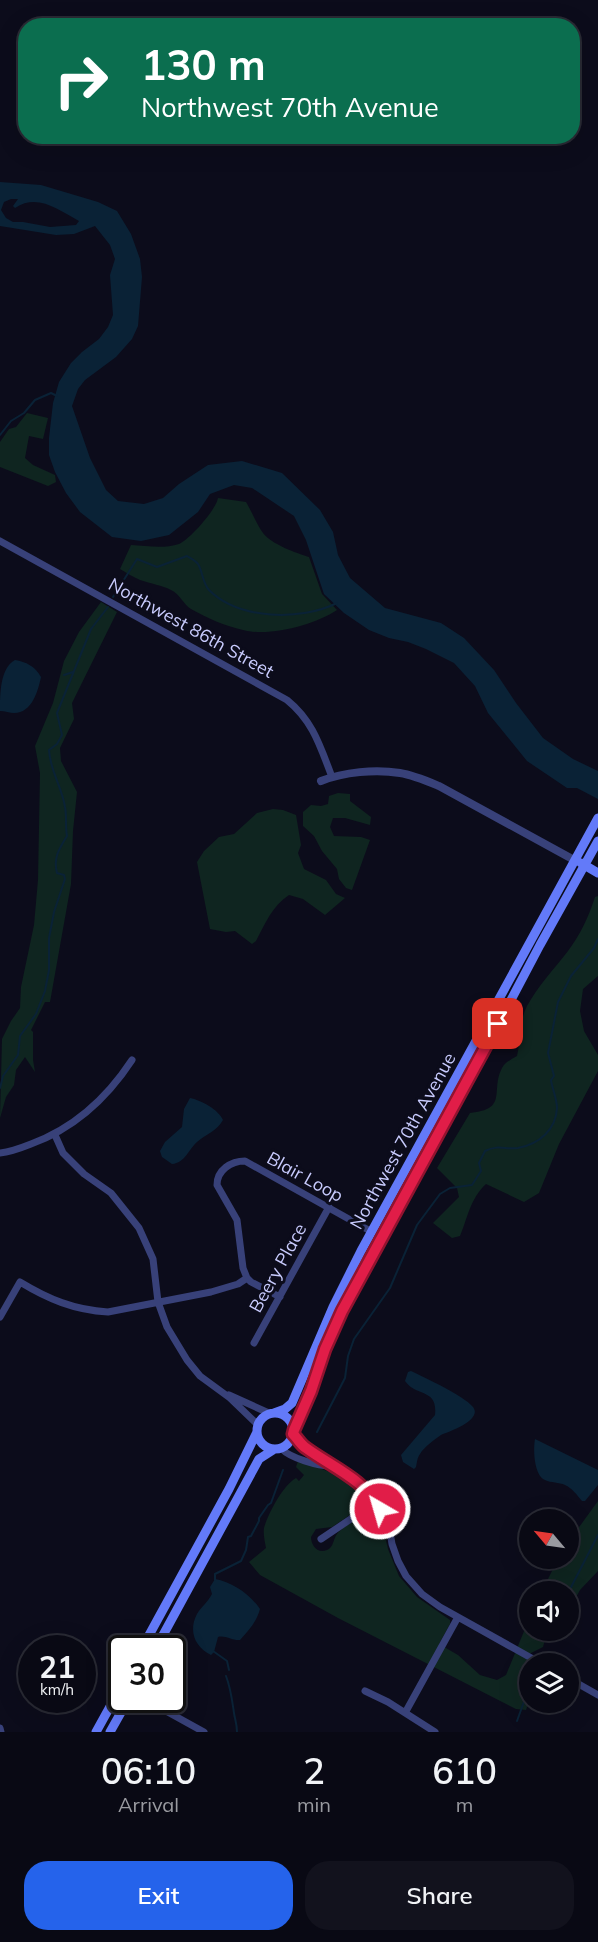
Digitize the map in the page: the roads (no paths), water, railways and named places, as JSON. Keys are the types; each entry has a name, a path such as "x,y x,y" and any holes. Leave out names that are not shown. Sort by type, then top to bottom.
{"main road":[{"name":"Northwest 70th Avenue","path":"163,1635 259,1459 289,1443 342,1311 445,1123 580,863 597,819"},
{"name":"Northwest 70th Avenue","path":"149,1635 229,1489 265,1416 292,1403 333,1307 530,940 580,863 598,841"},
{"path":"580,863 598,873"},
{"path":"272,1413 285,1416 292,1424 293,1432"},
{"path":"257,1429 262,1444 278,1449"},
{"path":"96,1732 108,1710"},
{"path":"110,1732 121,1713"}],"street":[{"name":"Northwest 86th Street","path":"0,541 286,700 297,708 311,725 332,777"},
{"path":"321,781 332,777 382,772 399,772 418,777 458,796 580,863"},
{"path":"0,1153 56,1135 88,1113 105,1097 132,1060"},
{"path":"435,1117 445,1123"},
{"path":"56,1135 63,1153 84,1174 111,1192 139,1228 153,1259 158,1302 167,1327 187,1360 200,1376 221,1391 257,1429"},
{"name":"Blair Loop","path":"247,1278 243,1268 235,1213 216,1185 217,1178 223,1170 237,1161 245,1161 372,1232"},
{"name":"Beery Place","path":"254,1343 329,1207"},
{"path":"0,1317 20,1282 58,1303 94,1311 125,1310 211,1293 238,1284 247,1278 280,1297"},
{"path":"221,1391 272,1413"},
{"path":"293,1432 304,1447 345,1473 362,1486 376,1502 389,1526 392,1544 406,1576 422,1594 440,1607 522,1653"},
{"path":"278,1449 323,1466 331,1466"},
{"path":"321,1539 376,1502"},
{"path":"405,1713 458,1617"},
{"path":"579,1683 597,1692"},
{"path":"365,1691 435,1732"},
{"path":"170,1713 204,1732"},
{"path":"0,1728 1,1732"}],"water":[{"path":"0,182 41,185 98,202 117,211 131,234 140,259 142,277 138,326 132,339 116,357 85,380 78,389 72,406 90,458 106,490 118,501 144,504 163,498 179,484 208,465 242,461 282,473 320,510 333,532 338,555 350,578 385,608 441,623 464,638 494,670 543,738 573,759 598,771 598,799 577,788 567,788 527,761 488,713 475,686 454,663 408,642 369,630 344,613 324,594 306,540 294,516 252,488 234,485 210,494 198,512 169,535 141,541 112,537 80,512 66,493 49,455 53,403 59,382 71,363 99,339 108,327 113,315 110,275 115,259 110,245 95,226 74,234 56,235 0,226","holes":["18,199 13,206 15,208 32,202 40,203 56,208 79,221 76,225 50,227 13,222 6,218 1,210 4,202"]},
{"path":"15,660 30,665 39,673 41,677 38,689 30,705 20,712 0,711 4,675 6,669"},
{"path":"190,1098 209,1106 223,1120 215,1130 197,1142 183,1159 172,1164 162,1157 160,1151 165,1142 182,1127 184,1109"},
{"path":"411,1371 461,1397 473,1407 475,1412 469,1421 441,1435 427,1446 419,1456 414,1469 403,1462 401,1455 435,1415 435,1406 430,1397 405,1381 408,1372"},
{"path":"535,1439 598,1470 598,1485 585,1501 582,1501 568,1486 547,1481 541,1477 535,1462"},
{"path":"215,1579 240,1590 260,1609 254,1622 240,1640 218,1637 211,1655 197,1643 193,1626 197,1614 212,1594 210,1587"}],"waterway":[{"path":"0,435 11,421 24,413 35,400 51,393 57,396"},
{"path":"113,597 137,559 157,567 187,556 198,564 209,590 222,600 237,607 253,612 289,615 306,613 337,603"},
{"path":"0,1088 3,1076 18,1055 20,1036 36,1014 45,991 49,970 49,938 54,912 65,879 64,875 57,873 56,858 67,836 66,811 49,750 57,744 62,735 57,713 91,629 108,607"},
{"path":"64,675 73,672"},
{"path":"317,1432 345,1378 348,1356 354,1339 390,1288 417,1225 440,1194 450,1188 472,1185 481,1171 479,1163 485,1151 494,1148 526,1146 545,1135 550,1129 556,1116 557,1105 551,1080 554,1076 548,1053 558,1002 571,976 594,948 598,939"},
{"path":"215,1580 215,1574 241,1561 248,1537 251,1536 259,1518 271,1503 283,1470"},
{"path":"574,1581 598,1535"},
{"path":"213,1651 227,1661 229,1670"},
{"path":"226,1676 237,1732"},
{"path":"517,1721 520,1713"}]}
